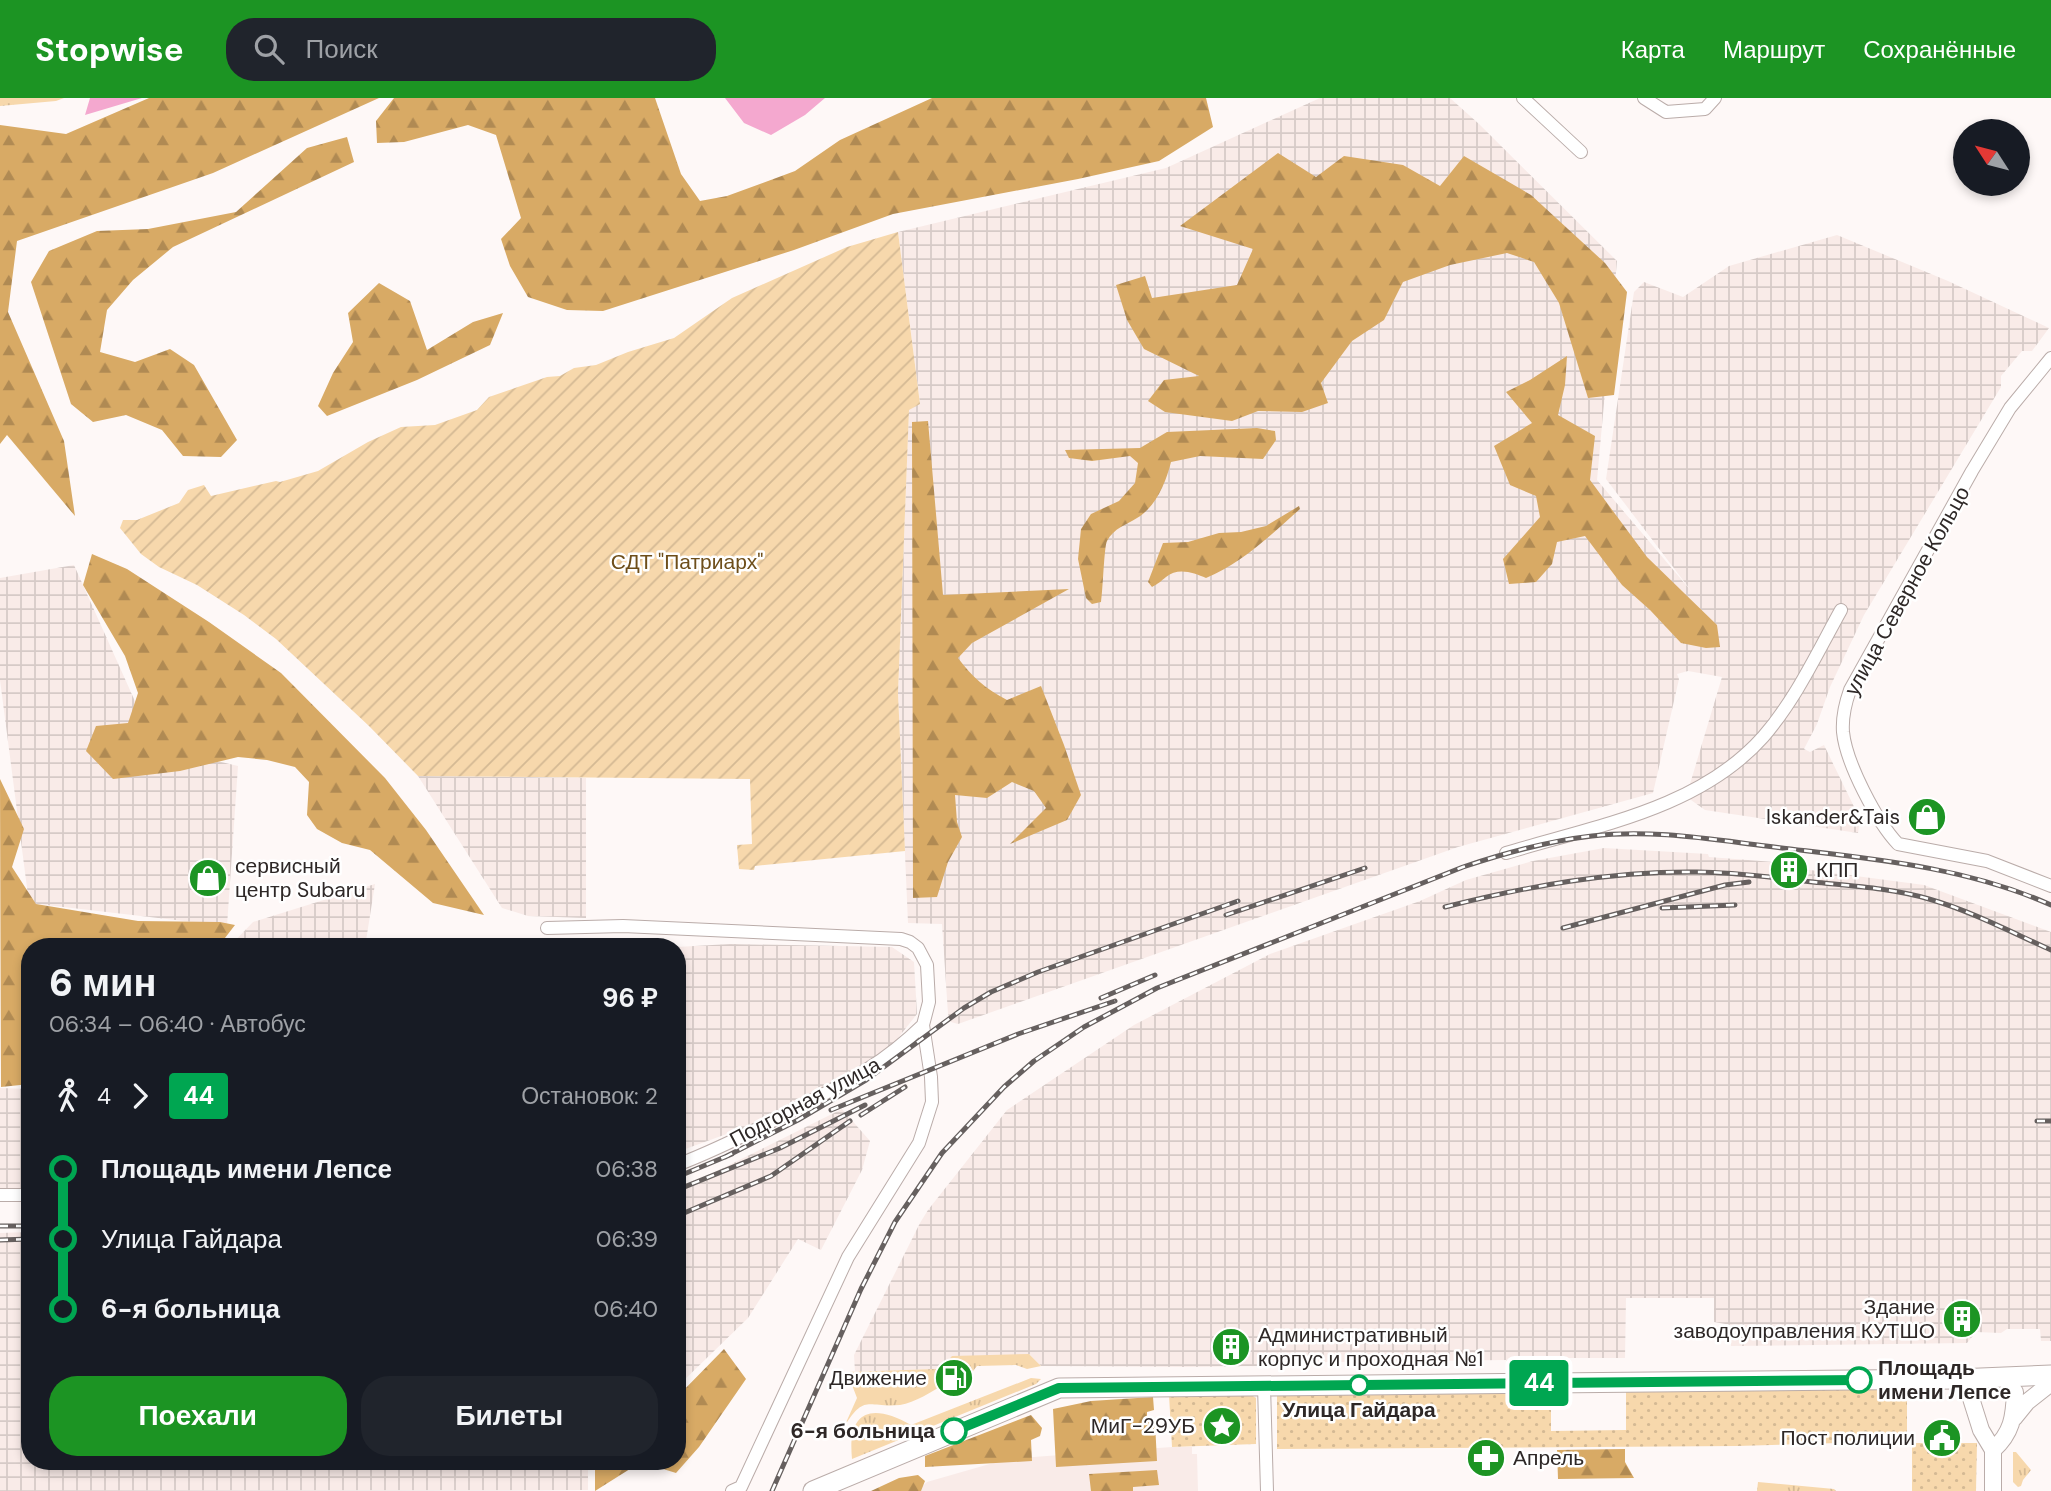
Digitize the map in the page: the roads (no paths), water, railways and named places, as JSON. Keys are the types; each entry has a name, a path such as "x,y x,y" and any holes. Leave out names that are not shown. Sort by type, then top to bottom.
{"main road":[{"path":"813,1491 1059,1388 1957,1379 2051,1375"},
{"path":"1999,1377 2015,1392 2014,1418"},
{"path":"1978,1422 1978,1394 1983,1386 1999,1377"},
{"path":"1957,1379 1969,1392 1978,1422 1993,1450 1993,1491"},
{"path":"1993,1450 2005,1440 2014,1418 2027,1402 2051,1382"}],"street":[{"path":"1523,98 1581,152"},
{"path":"1644,98 1666,112 1705,109 1715,98"},
{"name":"улица Северное Кольцо","path":"2051,358 2010,408 1972,471 1856,678 1845,703 1843,725 1848,754 1878,819 1898,844 1987,861 2051,886"},
{"path":"1506,853 1665,805 1726,772 1758,743 1785,708 1841,610"},
{"path":"547,928 623,926 901,939 918,948 927,965 929,1002 923,1025 932,1102 919,1143 848,1257 741,1487 732,1491"},
{"name":"Подгорная улица","path":"686,1162 763,1127 861,1074 888,1057 923,1025"},
{"path":"0,1195 21,1195"},
{"path":"1264,1386 1267,1491"}],"railway":[{"path":"772,1491 861,1289 895,1222 942,1153 1004,1087 1034,1061 1084,1027 1157,988 1463,867 1527,848 1592,836 1679,836 1875,859 1982,881 2051,905"},
{"path":"1226,915 1365,868"},
{"path":"1445,907 1539,886 1601,877 1665,872 1726,873 1915,895 1976,916 2051,950"},
{"path":"1563,928 1725,885 1749,882"},
{"path":"725,1157 798,1120 866,1080 964,1008 991,992 1038,972 1238,901"},
{"path":"1662,908 1735,905"},
{"path":"1101,998 1155,975"},
{"path":"831,1110 1018,1034 1115,1001"},
{"path":"861,1115 905,1087"},
{"path":"686,1186 780,1148 865,1105"},
{"path":"686,1212 771,1176 850,1121"},
{"path":"2037,1121 2051,1121"},
{"path":"686,1173 732,1154"},
{"path":"0,1226 21,1226"},
{"path":"0,1240 21,1239"}],"place":[{"name":"Iskander&Tais","path":"1927,817"},
{"name":"КПП","path":"1789,870"},
{"name":"сервисный центр Subaru","path":"208,878"},
{"name":"Здание заводоуправления КУТШО","path":"1962,1319"},
{"name":"Административный корпус и проходная №1","path":"1231,1347"},
{"name":"Движение","path":"954,1378"},
{"name":"Площадь имени Лепсе","path":"1859,1380"},
{"name":"Улица Гайдара","path":"1359,1385"},
{"name":"МиГ-29УБ","path":"1222,1426"},
{"name":"6-я больница","path":"954,1431"},
{"name":"Пост полиции","path":"1942,1438"},
{"name":"Апрель","path":"1486,1458"}],"park label":[{"name":"СДТ \"Патриарх\"","path":"687,562"}]}
